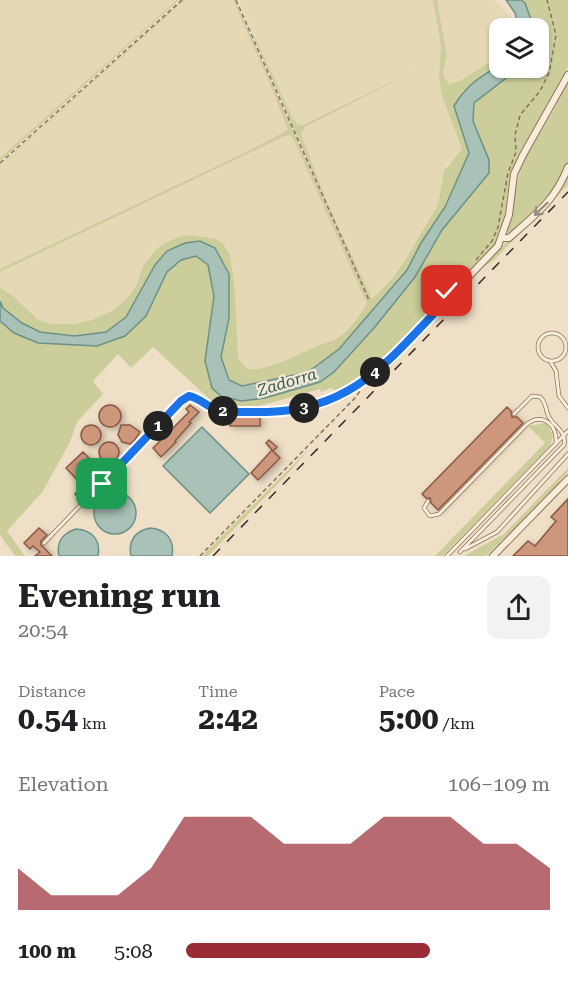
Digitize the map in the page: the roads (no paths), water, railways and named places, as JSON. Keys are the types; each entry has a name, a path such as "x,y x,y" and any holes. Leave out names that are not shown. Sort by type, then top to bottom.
{"street":[{"path":"344,395 386,363 491,255 502,238 509,214 514,174 568,75"},
{"path":"502,238 509,238 545,206 560,188 568,167"},
{"path":"493,556 568,479"}],"lane":[{"path":"550,362 563,357 567,345 560,335 554,333 543,336 539,340 538,352 541,357 550,362 556,371 559,396 568,408"},
{"path":"44,543 181,401 189,396 199,398 214,409 236,412 281,412 312,407 344,395"},
{"path":"460,552 562,448 565,442 564,436 548,414 545,403 540,397 532,396 514,414"},
{"path":"428,501 424,508 427,514 434,516 438,514 534,419 542,418 550,424 556,435 556,443"},
{"path":"447,556 568,431"},
{"path":"453,556 497,532 568,454"}],"water":[{"path":"506,0 521,0 525,3 530,18 516,18"},
{"name":"Zadorra","path":"489,72 489,78 506,78 474,103 473,121 489,160 489,173 442,230 415,277 374,328 334,372 320,382 265,398 241,401 221,396 212,388 205,361 214,296 208,265 196,256 181,260 167,272 146,316 125,336 97,346 38,343 14,333 0,321 0,301 3,308 22,323 40,332 75,336 106,332 126,317 155,265 167,251 185,243 200,241 215,248 229,274 229,318 221,357 229,380 242,386 308,372 339,349 407,270 421,243 445,207 469,153 454,106 463,93"},
{"path":"202,427 249,474 210,513 163,466"},
{"path":"115,492 123,493 130,498 135,505 135,521 130,528 123,533 115,534 107,533 100,528 95,521 94,513 95,505 100,498 107,493"},
{"path":"150,528 168,536 173,550 172,556 131,556 134,538 140,532"},
{"path":"76,529 87,531 94,537 98,545 98,556 59,556 60,542 67,533"}],"railway":[{"path":"213,556 568,192"}]}
